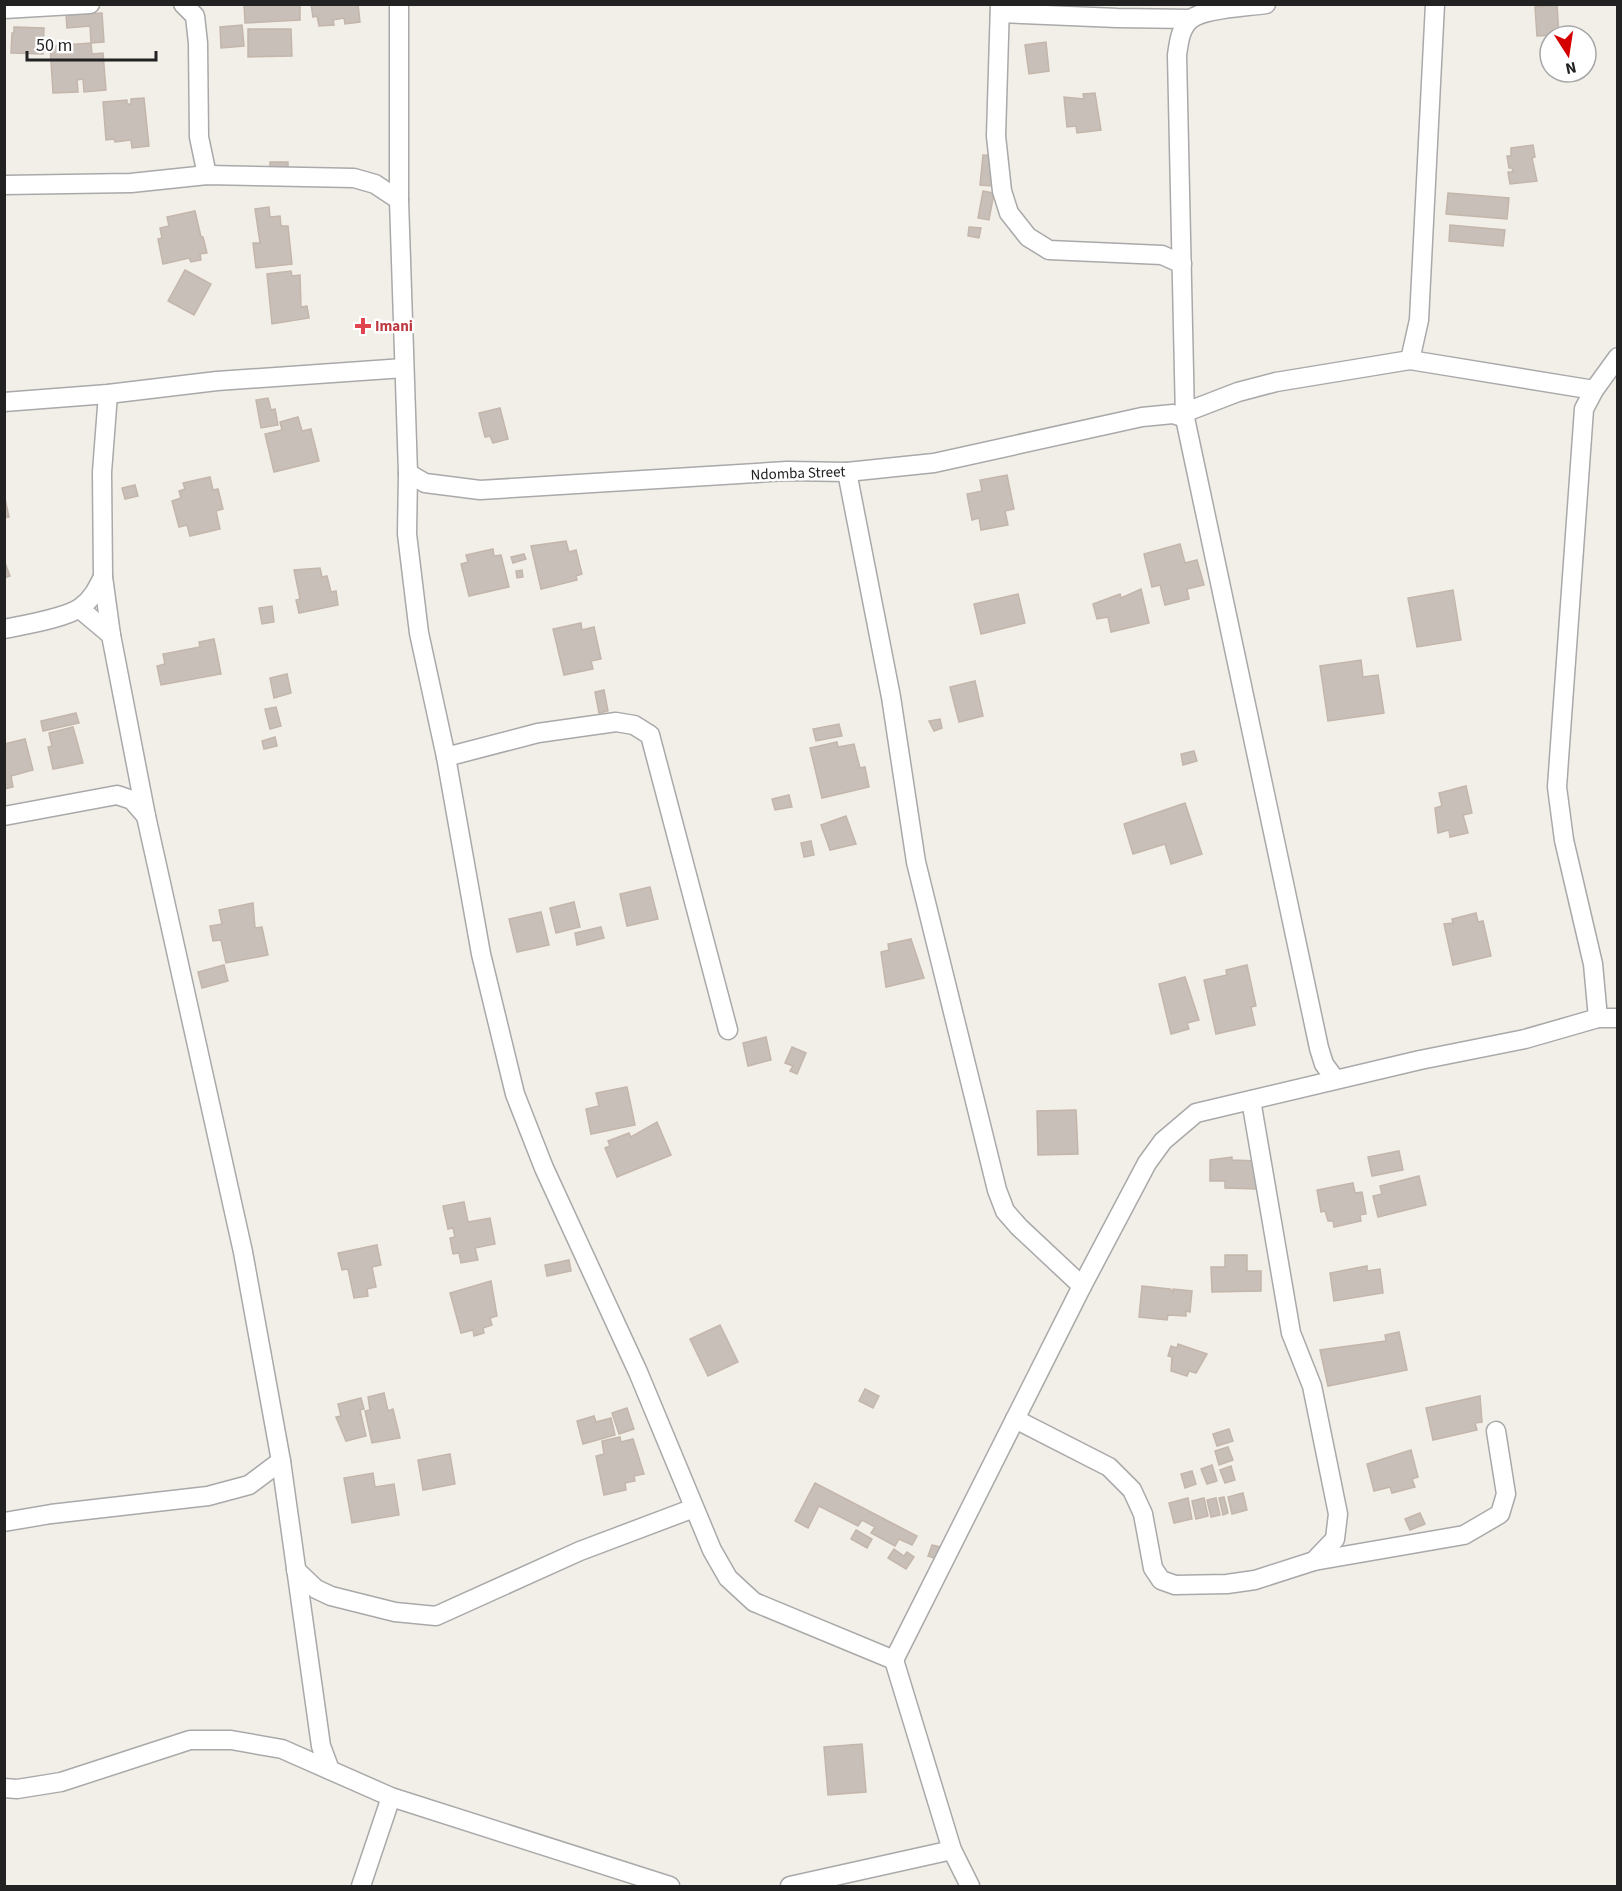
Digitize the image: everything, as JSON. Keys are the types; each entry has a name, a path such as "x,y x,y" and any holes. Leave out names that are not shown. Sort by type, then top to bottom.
{"street":[{"path":"4,9 90,4"},
{"path":"399,4 399,200 408,473 407,534 419,633 446,757 481,954 515,1094 543,1168 638,1372 712,1551 728,1578 754,1602 894,1660"},
{"path":"1182,264 1162,255 1050,250 1028,237 1009,213 1002,191 996,136 1000,8 1117,18 1191,19 1215,10 1266,4"},
{"path":"1410,360 1419,320 1435,4"},
{"path":"191,8 198,43 199,137 207,175"},
{"path":"1191,19 1180,33 1177,55 1185,415 1319,1048 1324,1064 1335,1079"},
{"path":"4,185 131,183 207,175 354,178 375,184 399,200"},
{"path":"1598,1018 1593,964 1564,840 1557,787 1584,409 1617,357"},
{"path":"1185,415 1238,392 1276,382 1410,360 1594,390"},
{"path":"4,402 108,394 217,381 404,368"},
{"path":"108,394 102,472 103,578 111,635 146,816 243,1252 281,1461 321,1746 330,1770"},
{"name":"Ndomba Street","path":"408,473 425,483 480,490 787,471 847,472 934,463 1142,417 1185,415"},
{"path":"847,472 891,697 916,862 997,1190 1005,1211 1019,1227 1082,1286"},
{"path":"4,629 40,622 80,609 96,593 103,578"},
{"path":"80,609 111,635"},
{"path":"446,757 538,734 616,722 634,725 650,735 728,1030"},
{"path":"117,795 137,772"},
{"path":"4,816 117,795 132,800 146,816"},
{"path":"970,1887 952,1850 894,1660 1082,1286 1147,1163 1163,1141 1196,1113 1335,1079 1525,1039 1598,1018 1617,1018"},
{"path":"1251,1100 1291,1333 1312,1386 1338,1514 1335,1539 1314,1561"},
{"path":"1015,1419 1110,1467 1132,1490 1143,1514 1153,1568 1161,1580 1175,1585 1227,1584 1255,1580 1314,1561 1464,1535 1500,1514 1506,1494 1496,1431"},
{"path":"4,1522 51,1514 208,1496 249,1485 281,1461"},
{"path":"296,1570 316,1589 331,1596 395,1612 436,1616 580,1551 694,1508"},
{"path":"4,1788 17,1789 61,1782 190,1740 231,1740 282,1749 391,1797 670,1887"},
{"path":"360,1887 391,1797"},
{"path":"800,1886 952,1850"}],"building":[{"path":"244,4 300,5 300,20 245,23"},
{"path":"311,4 358,4 360,22 345,24 344,18 333,20 334,25 319,26 317,16 313,17"},
{"path":"1557,5 1558,24 1538,24 1538,36 1537,36 1535,7"},
{"path":"102,13 104,42 91,43 90,26 67,28 66,15"},
{"path":"242,25 244,46 221,48 220,27"},
{"path":"14,27 44,28 43,54 11,53"},
{"path":"248,29 291,29 292,56 248,57"},
{"path":"1046,42 1049,71 1029,74 1025,45"},
{"path":"91,43 92,54 103,53 106,90 84,92 83,79 77,80 78,92 53,93 50,46"},
{"path":"1095,93 1101,130 1077,133 1076,126 1067,127 1064,97 1084,99 1083,94"},
{"path":"144,98 149,146 132,148 131,140 115,142 114,139 106,140 103,102 127,100 127,104 131,104 131,99"},
{"path":"1533,145 1535,157 1532,158 1537,181 1510,184 1508,172 1513,172 1512,168 1509,168 1507,156 1511,156 1511,148"},
{"path":"983,155 995,156 992,186 980,185"},
{"path":"270,162 288,162 288,173 270,173"},
{"path":"983,191 994,193 989,220 978,218"},
{"path":"1448,193 1509,198 1507,219 1446,214"},
{"path":"269,207 270,217 280,216 281,226 288,226 292,264 256,268 253,243 260,243 255,209"},
{"path":"195,211 207,253 200,254 201,260 191,262 189,258 163,264 158,239 162,238 160,228 169,226 167,217"},
{"path":"1450,225 1505,230 1503,246 1449,241"},
{"path":"969,227 981,228 979,238 968,236"},
{"path":"185,270 211,284 194,315 168,301"},
{"path":"291,271 292,276 300,275 301,307 307,306 309,318 272,324 267,274"},
{"path":"268,398 271,410 275,409 278,425 261,428 256,400"},
{"path":"500,408 508,439 493,443 490,436 485,437 479,413"},
{"path":"298,417 302,431 311,429 319,461 274,472 265,434 282,430 280,422"},
{"path":"1007,475 1014,509 1005,511 1008,525 981,530 979,518 972,520 967,494 982,491 980,480"},
{"path":"210,477 213,490 218,489 223,509 216,511 220,529 190,536 187,525 179,527 172,501 181,498 179,491 185,489 183,483"},
{"path":"135,485 138,496 125,499 122,488"},
{"path":"4,494 9,517 4,518"},
{"path":"566,541 569,552 576,550 582,574 576,576 577,580 541,589 531,546"},
{"path":"1180,544 1185,563 1197,560 1204,585 1187,589 1189,599 1165,605 1160,585 1152,587 1144,554"},
{"path":"493,549 494,556 501,555 509,587 469,596 461,564 468,562 466,555"},
{"path":"524,554 526,559 513,563 511,557"},
{"path":"4,560 10,576 4,578"},
{"path":"320,568 322,577 327,576 331,592 336,591 338,605 299,613 296,600 300,599 294,570"},
{"path":"522,570 523,577 517,578 516,571"},
{"path":"1141,589 1149,623 1111,632 1108,617 1097,619 1093,604 1120,594 1121,598"},
{"path":"1453,590 1461,640 1417,647 1408,598"},
{"path":"1018,594 1025,623 981,634 974,604"},
{"path":"272,606 274,622 262,624 259,608"},
{"path":"581,623 582,630 594,627 601,659 591,661 593,669 564,675 553,629"},
{"path":"214,639 221,674 161,685 157,666 165,664 163,654 200,647 199,642"},
{"path":"1361,660 1363,677 1378,675 1384,713 1328,721 1320,666"},
{"path":"287,674 291,693 274,698 270,678"},
{"path":"975,681 983,716 959,722 950,687"},
{"path":"604,690 608,711 599,713 595,692"},
{"path":"276,707 281,726 270,729 265,709"},
{"path":"76,713 79,723 43,731 41,721"},
{"path":"940,719 942,728 934,731 929,721"},
{"path":"839,724 842,736 816,741 813,729"},
{"path":"73,727 83,763 53,769 48,747 52,746 49,733"},
{"path":"275,737 277,746 264,749 262,741"},
{"path":"25,739 33,770 11,776 13,787 4,789 4,744"},
{"path":"837,742 838,747 854,744 860,768 865,767 869,787 822,798 810,748"},
{"path":"1194,751 1197,761 1183,765 1181,754"},
{"path":"1466,786 1472,813 1463,815 1468,833 1450,837 1449,830 1438,833 1435,808 1442,806 1439,793"},
{"path":"789,795 792,807 775,810 772,799"},
{"path":"1185,803 1202,854 1171,864 1165,844 1133,854 1124,824"},
{"path":"846,816 856,844 830,850 821,825"},
{"path":"811,841 814,855 804,857 801,843"},
{"path":"650,887 658,919 627,926 620,894"},
{"path":"574,902 580,927 556,933 550,908"},
{"path":"253,903 255,928 262,927 268,955 226,963 221,940 213,941 210,926 222,924 219,910"},
{"path":"541,912 549,945 517,952 509,919"},
{"path":"1476,913 1478,922 1483,921 1491,956 1453,965 1444,924 1453,923 1452,919"},
{"path":"601,927 604,938 577,945 575,933"},
{"path":"911,939 924,978 886,987 881,952 889,950 888,944"},
{"path":"224,965 228,981 202,988 198,972"},
{"path":"1247,965 1256,1006 1251,1007 1255,1025 1216,1034 1204,980 1227,975 1226,970"},
{"path":"1185,977 1199,1020 1187,1023 1189,1029 1171,1034 1159,984"},
{"path":"766,1037 771,1060 748,1066 743,1043"},
{"path":"792,1047 806,1053 797,1074 790,1071 793,1066 785,1063"},
{"path":"627,1087 635,1125 591,1134 586,1109 599,1106 596,1093"},
{"path":"1076,1110 1078,1154 1038,1155 1037,1111"},
{"path":"657,1122 671,1155 617,1177 605,1148 610,1146 608,1141 629,1133 631,1137"},
{"path":"1399,1151 1403,1170 1372,1176 1368,1157"},
{"path":"1232,1157 1232,1160 1258,1161 1257,1189 1225,1188 1225,1181 1210,1181 1210,1160"},
{"path":"1419,1176 1426,1205 1378,1217 1373,1196 1382,1194 1380,1186"},
{"path":"1353,1183 1355,1193 1362,1192 1366,1214 1360,1215 1361,1221 1334,1227 1333,1221 1328,1221 1325,1211 1321,1212 1317,1190"},
{"path":"464,1202 468,1222 490,1218 495,1244 475,1248 478,1260 461,1263 459,1253 453,1254 450,1238 455,1237 453,1228 448,1229 443,1206"},
{"path":"377,1245 381,1265 372,1267 376,1287 367,1289 368,1296 354,1298 348,1269 342,1270 338,1253"},
{"path":"1225,1255 1247,1255 1247,1271 1261,1271 1261,1291 1212,1292 1211,1267 1225,1267"},
{"path":"569,1260 571,1271 547,1276 545,1265"},
{"path":"1367,1266 1367,1271 1380,1269 1383,1293 1334,1301 1330,1273"},
{"path":"491,1281 497,1316 490,1318 492,1325 483,1328 484,1333 474,1336 473,1330 461,1333 450,1293"},
{"path":"1142,1286 1170,1289 1173,1292 1173,1289 1192,1291 1190,1312 1186,1311 1186,1316 1168,1315 1167,1320 1139,1317"},
{"path":"720,1325 738,1362 708,1376 690,1339"},
{"path":"1399,1332 1407,1370 1328,1386 1320,1350 1386,1341 1385,1335"},
{"path":"1178,1344 1207,1354 1196,1373 1189,1371 1187,1376 1171,1371 1172,1357 1168,1356 1171,1346 1177,1348"},
{"path":"865,1389 879,1396 873,1408 859,1401"},
{"path":"384,1393 388,1411 393,1409 400,1438 372,1443 365,1411 370,1410 368,1397"},
{"path":"1480,1396 1482,1422 1475,1423 1477,1430 1433,1440 1426,1408"},
{"path":"361,1398 364,1409 360,1410 366,1436 346,1441 336,1417 341,1416 338,1404"},
{"path":"627,1408 634,1429 619,1434 612,1413"},
{"path":"594,1416 596,1422 611,1418 615,1435 583,1444 577,1421"},
{"path":"1229,1429 1233,1441 1217,1446 1213,1434"},
{"path":"620,1437 621,1442 633,1439 644,1474 634,1476 635,1481 625,1483 626,1490 604,1495 596,1456 604,1454 602,1441"},
{"path":"1228,1447 1233,1460 1219,1465 1215,1451"},
{"path":"1411,1450 1418,1477 1412,1479 1415,1487 1392,1493 1390,1487 1374,1491 1367,1464"},
{"path":"450,1454 455,1484 423,1490 418,1460"},
{"path":"1212,1465 1217,1481 1207,1484 1201,1469"},
{"path":"1231,1466 1235,1480 1225,1483 1220,1470"},
{"path":"1192,1471 1196,1484 1185,1488 1181,1474"},
{"path":"373,1473 375,1487 394,1484 399,1515 352,1523 344,1478"},
{"path":"815,1483 917,1536 912,1545 899,1539 895,1546 871,1533 875,1527 862,1520 858,1526 819,1506 808,1528 795,1521"},
{"path":"1243,1493 1247,1510 1232,1514 1228,1497"},
{"path":"1224,1497 1228,1513 1223,1515 1219,1498"},
{"path":"1188,1498 1192,1519 1174,1523 1169,1503"},
{"path":"1204,1498 1208,1516 1196,1519 1192,1501"},
{"path":"1216,1498 1220,1515 1211,1517 1207,1500"},
{"path":"1420,1513 1425,1524 1410,1530 1405,1519"},
{"path":"856,1530 872,1539 867,1548 851,1539"},
{"path":"932,1545 941,1547 937,1559 928,1556"},
{"path":"894,1549 904,1556 907,1552 914,1557 906,1569 888,1558"},
{"path":"862,1744 866,1792 828,1795 824,1747"}],"place":[{"name":"Imani","path":"363,326"}]}
